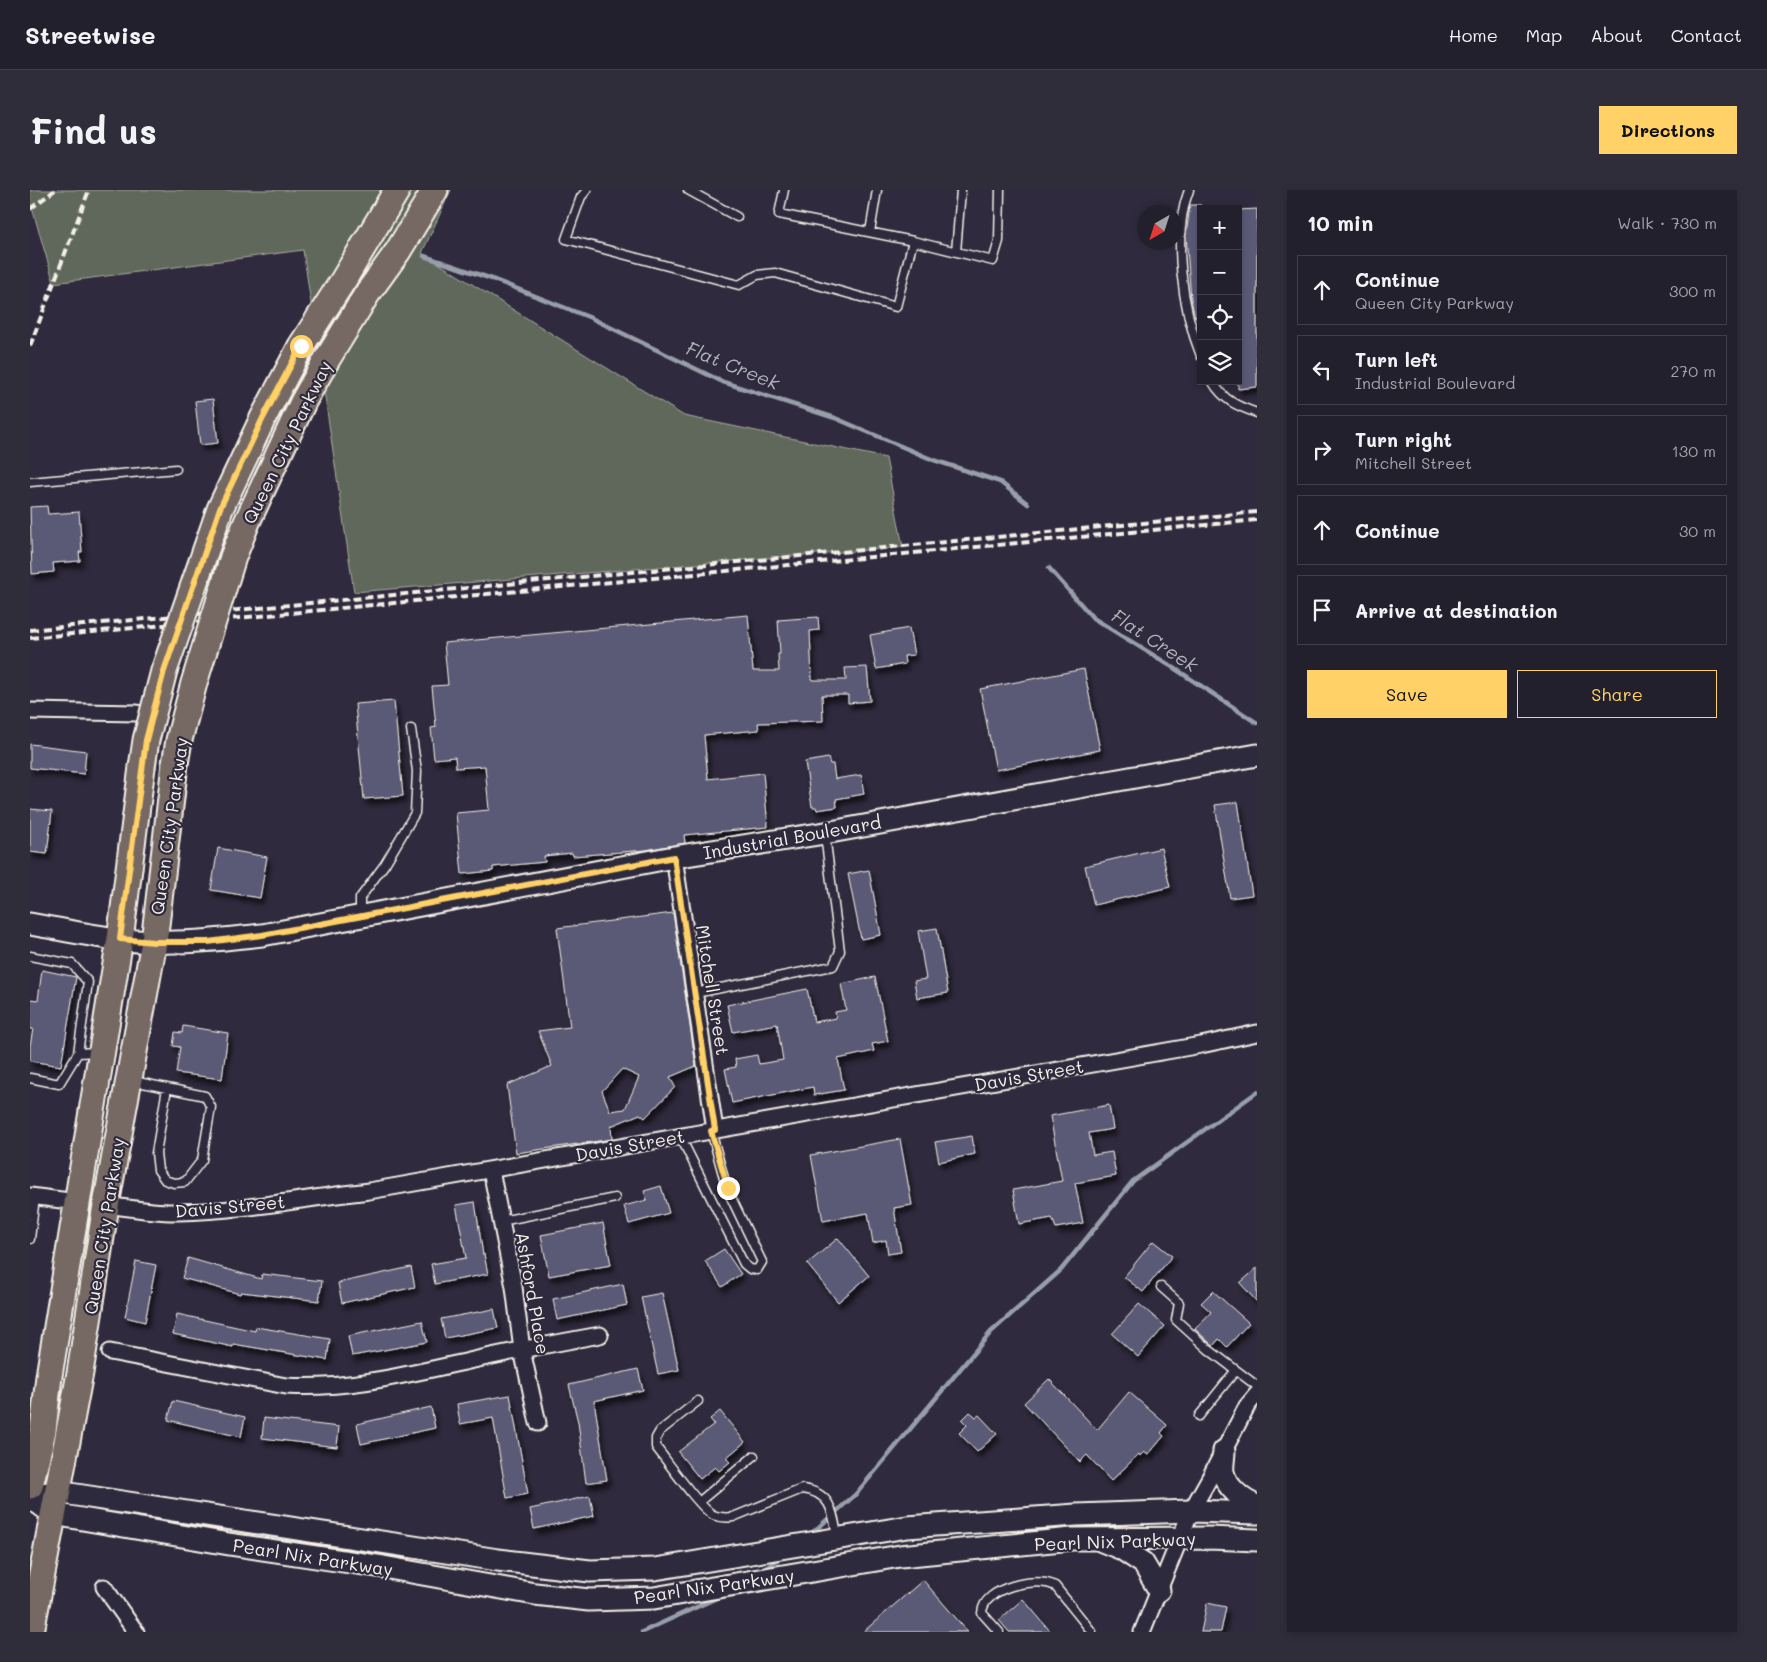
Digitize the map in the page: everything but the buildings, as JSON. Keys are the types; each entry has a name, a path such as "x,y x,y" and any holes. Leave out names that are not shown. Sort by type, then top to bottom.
{"main road":[{"name":"Queen City Parkway","path":"30,1486 36,1435 49,1376 77,1202 90,1052 98,1003 120,939 146,740 164,671 220,508 263,418 301,346 344,279 397,190"},
{"name":"Queen City Parkway","path":"31,1632 80,1373 106,1205 154,942 179,740 194,683 233,557 302,402 367,294 398,251 435,190"},
{"name":"Industrial Boulevard","path":"30,924 120,939 154,942 208,942 262,935 674,857 825,833 1257,755"},
{"name":"Davis Street","path":"77,1202 106,1205"},
{"path":"1224,1451 1222,1471 1226,1481 1233,1490 1257,1506"},
{"name":"Pearl Nix Parkway","path":"30,1496 230,1544 383,1567 535,1594 589,1600 654,1598 900,1556 1072,1539 1180,1538 1257,1540"},
{"name":"Pearl Nix Parkway","path":"55,1503 590,1571 655,1569 907,1527 1076,1515 1191,1510 1257,1513"},
{"path":"1095,1538 1122,1549 1144,1563 1159,1590"}],"street":[{"path":"30,711 137,712"},
{"name":"Mitchell Street","path":"674,857 695,993 713,1130"},
{"name":"Davis Street","path":"106,1205 176,1212 232,1210 369,1191 1191,1047 1257,1033"},
{"name":"Ashford Place","path":"491,1170 514,1287 522,1350 538,1423"},
{"name":"Davis Street","path":"33,1196 77,1202"},
{"path":"110,1352 286,1386 306,1387 390,1378 600,1335"},
{"path":"1142,1632 1191,1510 1247,1406 1256,1394"},
{"path":"104,1587 136,1632"}],"lane":[{"path":"587,190 581,197 566,239 739,285 757,275 775,273 896,307 912,241"},
{"path":"688,190 737,217"},
{"path":"784,190 779,214 912,241 993,261 999,241 1000,190"},
{"path":"870,232 877,190"},
{"path":"956,252 961,190"},
{"path":"1189,190 1184,204 1180,234 1183,288 1197,346"},
{"path":"1214,385 1218,391 1234,404 1257,413"},
{"path":"30,482 176,469"},
{"path":"360,916 360,898 385,864 415,813 417,771 411,729"},
{"path":"695,993 833,966 840,951 825,833"},
{"path":"30,956 72,964 88,982 98,1003"},
{"path":"30,1078 59,1084 90,1052"},
{"path":"129,1080 167,1088 205,1096 210,1107 202,1160 186,1182 174,1183 165,1180 158,1170 156,1152 167,1088"},
{"path":"680,1136 744,1264 750,1269 757,1270 762,1262 728,1188 713,1130"},
{"path":"30,1239 33,1196"},
{"path":"501,1221 615,1198"},
{"path":"1161,1287 1179,1302 1176,1320 1208,1349 1236,1370 1256,1394"},
{"path":"1199,1416 1236,1370"},
{"path":"698,1401 660,1431 656,1438 656,1447 712,1514 722,1518 733,1517 802,1489 814,1490 822,1495 830,1505 838,1538"},
{"path":"700,1501 754,1456"},
{"path":"998,1632 982,1612 984,1604 1006,1587 1048,1582 1055,1586 1092,1632"}],"shaded area":[{"path":"30,190 451,190 422,253 684,416 886,458 903,547 354,592 303,250 54,283 30,201"}],"waterway":[{"name":"Flat Creek","path":"424,256 492,279 591,318 723,382 835,418 931,459 1000,482 1028,504"},
{"name":"Flat Creek","path":"1049,568 1093,618 1174,668 1257,723"},
{"path":"811,1534 856,1494 991,1332 1061,1270 1133,1181 1257,1092"},
{"path":"761,1571 782,1557"},
{"path":"642,1632 721,1596"}],"railway":[{"path":"30,209 55,190"},
{"path":"30,346 89,190"},
{"path":"30,630 1257,512"},
{"path":"30,638 1257,520"}],"route":[{"path":"301,346 263,418 220,508 164,671 146,740 120,939 154,942 208,942 262,935 674,857 715,1130 711,1131 728,1188"}]}
